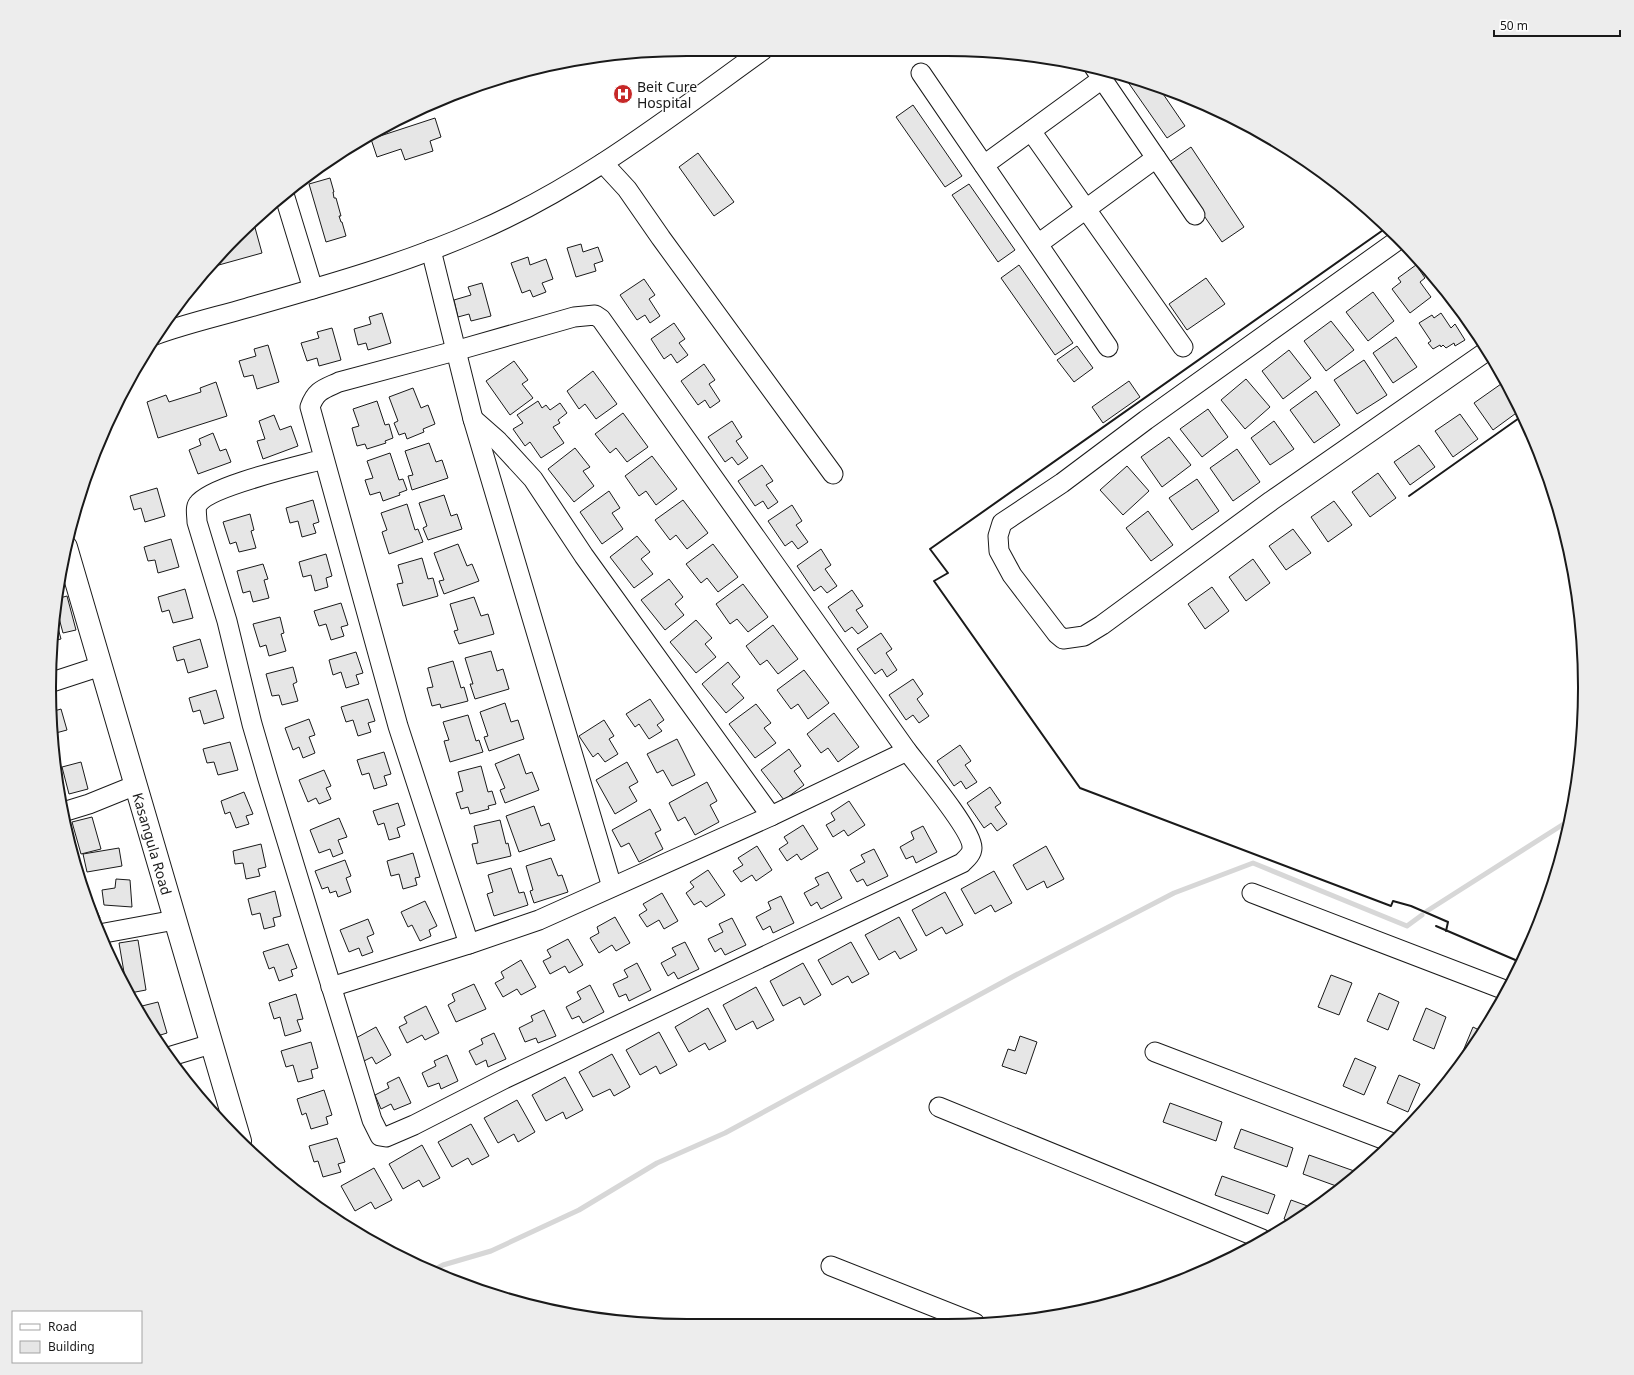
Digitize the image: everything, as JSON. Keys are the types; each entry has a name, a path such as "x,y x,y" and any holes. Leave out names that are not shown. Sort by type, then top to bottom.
{"main road":[{"name":"Kasangula Road","path":"69,558 236,1129"}],"street":[{"path":"166,332 313,289 431,250 476,233 527,209 603,163 755,56"},
{"path":"921,73 1108,346"},
{"path":"984,165 1031,131 1096,75"},
{"path":"1100,75 1195,215"},
{"path":"1031,131 1183,346"},
{"path":"1038,244 1156,158"},
{"path":"603,163 627,189 833,474"},
{"path":"286,200 313,289"},
{"path":"1394,243 1062,483 1002,523 998,536 999,551 1012,575 1057,634 1063,639 1084,636 1102,625 1271,500 1482,354"},
{"path":"431,250 473,419 612,887"},
{"path":"324,459 234,485 212,493 202,500 197,506 197,522 227,621 252,724 330,987 376,1130 380,1136 386,1137 393,1134 504,1079 962,863 970,854 972,848 970,838 955,815 907,752 601,319 594,315 574,317 339,382 321,390 314,397 310,407 398,726 469,944"},
{"path":"473,419 498,441 533,479 584,556 771,816"},
{"path":"56,681 101,666"},
{"path":"330,987 469,944 539,920 771,816 907,752"},
{"path":"68,810 136,786"},
{"path":"1252,892 1501,988"},
{"path":"106,933 175,920"},
{"path":"174,1055 211,1044"},
{"path":"1155,1052 1386,1140"},
{"path":"939,1107 1256,1237"},
{"path":"831,1266 964,1319"}],"building":[{"path":"1129,84 1164,95 1185,126 1167,138"},
{"path":"913,105 962,176 945,187 896,117"},
{"path":"435,118 441,137 430,141 433,151 405,160 401,149 377,157 372,141 382,135"},
{"path":"1191,147 1244,227 1222,242 1168,163"},
{"path":"698,153 734,202 714,216 679,167"},
{"path":"330,178 334,198 336,198 341,216 339,216 346,236 326,242 309,184"},
{"path":"969,184 1015,250 998,262 952,195"},
{"path":"255,228 262,253 219,265"},
{"path":"581,244 583,252 598,247 603,261 594,264 596,271 576,277 567,248"},
{"path":"528,257 530,265 546,259 553,279 542,283 546,292 533,297 530,290 522,293 511,263"},
{"path":"1019,265 1073,343 1055,355 1001,278"},
{"path":"1416,265 1425,278 1420,282 1431,297 1410,313 1392,289 1401,282 1398,278"},
{"path":"1206,278 1225,304 1187,330 1169,304"},
{"path":"644,279 655,295 649,299 660,316 650,323 645,315 637,320 620,295"},
{"path":"482,283 491,316 471,321 469,314 458,317 454,300 471,295 468,287"},
{"path":"1373,292 1394,321 1368,341 1346,312"},
{"path":"382,313 391,343 368,350 366,343 358,345 354,329 371,324 369,317"},
{"path":"1441,313 1451,328 1455,324 1465,340 1455,346 1454,343 1446,348 1443,345 1441,347 1440,345 1433,349 1428,343 1431,341 1419,323 1432,315 1434,318"},
{"path":"1331,321 1354,350 1326,371 1304,341"},
{"path":"674,323 685,339 679,343 688,355 677,363 671,354 664,359 651,339"},
{"path":"332,328 341,360 319,366 317,358 307,361 301,343 319,338 317,332"},
{"path":"1396,337 1417,367 1393,383 1373,353"},
{"path":"268,345 279,382 257,389 253,375 244,377 239,361 256,356 254,349"},
{"path":"1077,346 1093,368 1074,382 1057,360"},
{"path":"1289,350 1311,378 1283,399 1262,371"},
{"path":"1364,360 1387,395 1357,414 1334,380"},
{"path":"514,361 528,380 522,384 533,398 510,415 486,381"},
{"path":"704,364 715,380 709,384 720,401 710,408 705,400 698,405 681,381"},
{"path":"593,371 617,404 596,419 585,404 579,409 567,391"},
{"path":"1246,379 1270,407 1245,429 1221,400"},
{"path":"1129,381 1140,397 1103,423 1092,407"},
{"path":"216,382 227,416 158,438 147,402 166,395 169,402 201,392 200,388"},
{"path":"1500,385 1515,414 1493,430 1474,403"},
{"path":"413,388 421,408 428,405 435,424 423,429 424,432 407,439 405,433 399,435 394,423 398,421 389,397"},
{"path":"1316,391 1340,425 1314,443 1290,410"},
{"path":"377,401 385,425 389,424 393,438 385,441 386,443 367,449 365,444 357,446 352,428 359,426 353,409"},
{"path":"538,401 542,408 546,405 550,410 560,403 567,413 558,420 560,423 553,427 564,443 541,458 530,442 525,446 513,429 523,423 517,415"},
{"path":"1208,409 1228,437 1202,457 1180,429"},
{"path":"623,413 648,447 627,462 616,448 610,453 595,434"},
{"path":"1460,414 1478,439 1453,457 1435,431"},
{"path":"274,415 280,430 291,426 298,446 263,459 257,441 265,439 259,421"},
{"path":"732,421 742,437 736,441 748,458 738,465 732,457 725,462 708,437"},
{"path":"1274,421 1294,449 1270,465 1251,438"},
{"path":"213,433 220,451 226,449 231,462 198,474 189,450 201,445 199,439"},
{"path":"1169,437 1191,465 1162,487 1141,457"},
{"path":"429,443 436,462 442,460 448,478 412,490 408,476 413,475 405,451"},
{"path":"1419,445 1435,467 1410,485 1394,462"},
{"path":"575,448 590,467 583,471 594,486 574,502 548,469"},
{"path":"1237,449 1260,482 1233,501 1210,468"},
{"path":"390,453 399,480 403,479 407,490 399,493 400,495 383,501 380,492 370,495 365,480 373,478 367,461"},
{"path":"652,456 677,489 656,505 646,491 639,496 625,476"},
{"path":"762,465 773,481 766,485 778,502 768,509 763,501 755,506 738,481"},
{"path":"1127,466 1149,491 1123,515 1100,490"},
{"path":"1378,473 1396,498 1370,517 1352,492"},
{"path":"1197,479 1219,511 1192,530 1169,498"},
{"path":"157,488 165,516 145,522 141,508 134,510 130,496"},
{"path":"609,491 620,508 612,513 623,529 602,544 580,512"},
{"path":"444,495 451,516 457,514 462,529 428,540 423,528 427,526 419,503"},
{"path":"313,500 319,522 313,524 316,533 302,537 298,521 290,523 286,508"},
{"path":"683,500 708,533 687,549 676,535 670,540 655,520"},
{"path":"1334,501 1352,525 1328,542 1311,517"},
{"path":"407,504 415,530 418,529 423,542 389,554 382,532 387,530 381,513"},
{"path":"792,505 802,521 796,525 808,542 798,549 792,541 785,546 768,521"},
{"path":"1148,511 1173,545 1151,561 1126,528"},
{"path":"250,514 254,530 251,531 256,548 239,552 236,542 230,544 223,522"},
{"path":"1293,529 1311,553 1286,570 1269,546"},
{"path":"637,536 650,552 641,559 653,574 634,588 610,557"},
{"path":"171,539 179,567 158,573 155,560 148,561 144,547"},
{"path":"458,544 467,566 472,564 479,581 444,594 439,581 444,580 434,553"},
{"path":"713,544 738,577 718,592 707,578 701,583 686,564"},
{"path":"821,549 831,565 825,569 837,586 827,593 821,586 814,591 797,566"},
{"path":"326,554 332,576 326,578 328,587 315,591 311,575 303,577 299,562"},
{"path":"422,558 428,579 433,578 438,596 403,606 397,584 403,583 398,565"},
{"path":"1253,559 1270,583 1246,601 1229,577"},
{"path":"263,564 268,579 264,580 269,598 253,602 250,591 243,593 237,571"},
{"path":"669,579 683,597 675,604 684,615 665,630 641,600"},
{"path":"743,584 768,617 748,632 737,619 730,624 716,604"},
{"path":"1212,587 1229,611 1205,629 1188,604"},
{"path":"185,589 193,618 173,623 169,610 162,612 158,597"},
{"path":"852,590 863,606 856,610 868,627 858,634 852,627 845,632 828,607"},
{"path":"67,596 76,630 63,633 60,620 62,597"},
{"path":"474,597 481,616 488,614 494,634 459,644 454,631 458,630 450,604"},
{"path":"341,603 348,625 341,627 344,636 331,640 326,624 319,626 314,611"},
{"path":"280,617 284,633 281,634 286,651 269,656 266,645 260,647 253,624"},
{"path":"696,620 712,638 705,644 716,657 696,673 670,642"},
{"path":"773,625 798,659 778,674 767,660 760,665 746,646"},
{"path":"59,630 61,639 58,640"},
{"path":"881,633 892,649 886,653 897,670 887,677 882,669 875,674 857,649"},
{"path":"200,639 208,667 188,673 184,659 177,661 173,647"},
{"path":"491,651 497,671 503,669 509,689 475,699 470,684 473,684 465,658"},
{"path":"356,652 363,673 356,675 359,684 346,688 341,672 333,675 329,660"},
{"path":"453,661 461,688 464,687 468,701 441,708 440,704 432,706 427,688 433,687 428,668"},
{"path":"728,662 740,677 732,684 744,698 726,713 702,684"},
{"path":"293,667 297,682 293,684 298,701 282,705 279,695 272,696 266,674"},
{"path":"804,670 829,703 808,719 798,704 791,709 777,690"},
{"path":"913,679 923,694 917,699 929,716 919,723 913,715 906,720 889,695"},
{"path":"216,690 224,718 204,724 200,710 193,712 189,698"},
{"path":"368,699 375,721 368,723 371,732 358,736 353,720 346,722 341,707"},
{"path":"650,699 664,720 657,725 662,731 649,739 639,724 635,727 626,714"},
{"path":"505,703 511,722 518,720 524,739 489,751 484,737 488,736 480,712"},
{"path":"756,704 771,723 764,728 776,743 755,758 729,724"},
{"path":"61,709 67,730 57,733 57,710"},
{"path":"834,713 859,747 838,762 828,748 821,753 807,734"},
{"path":"468,715 476,741 479,740 483,752 450,762 444,741 449,740 443,722"},
{"path":"309,719 315,735 309,737 315,753 303,758 299,747 293,750 285,728"},
{"path":"604,720 614,736 609,739 618,754 605,762 598,753 593,757 579,736"},
{"path":"677,739 695,775 672,786 663,770 657,773 647,754"},
{"path":"230,742 238,770 218,775 214,762 207,763 203,749"},
{"path":"960,745 971,761 965,765 977,782 966,789 961,781 954,786 937,761"},
{"path":"789,749 801,766 794,771 804,785 784,800 761,770"},
{"path":"384,752 391,774 384,776 387,785 374,789 369,773 362,775 357,760"},
{"path":"519,754 526,774 532,772 539,790 505,803 500,790 505,788 495,764"},
{"path":"81,762 88,789 69,794 62,767"},
{"path":"627,762 638,782 629,787 637,801 615,814 596,780"},
{"path":"481,766 488,792 492,791 496,804 488,806 489,809 470,814 468,807 461,809 456,793 463,791 458,772"},
{"path":"324,770 331,786 326,788 331,799 319,804 316,798 308,802 299,780"},
{"path":"707,782 717,801 710,805 719,822 695,835 685,817 678,821 669,803"},
{"path":"990,787 1001,803 995,807 1007,824 997,831 991,823 984,828 967,803"},
{"path":"244,792 253,814 246,816 249,824 236,828 230,812 225,814 221,801"},
{"path":"849,801 865,825 848,836 844,830 833,837 826,825 835,820 831,813"},
{"path":"398,803 405,825 397,828 400,837 389,840 384,823 378,825 373,811"},
{"path":"534,806 541,826 549,823 555,840 519,852 506,816"},
{"path":"650,809 661,830 655,833 663,849 639,862 629,843 621,847 612,830"},
{"path":"92,817 101,849 81,854 72,822"},
{"path":"339,818 347,837 338,840 343,853 333,857 330,849 319,853 310,830"},
{"path":"500,820 506,844 508,843 511,856 477,864 472,844 478,843 474,826"},
{"path":"803,825 818,849 801,860 797,854 787,861 779,849 788,843 784,837"},
{"path":"923,826 937,852 916,863 913,856 906,859 900,847 914,839 911,832"},
{"path":"261,844 266,867 258,869 260,876 246,879 243,863 235,864 233,851"},
{"path":"757,846 772,870 756,881 752,875 741,882 733,871 743,865 738,858"},
{"path":"1046,846 1064,879 1047,888 1044,881 1027,890 1013,865"},
{"path":"119,848 122,866 87,872 83,854"},
{"path":"874,849 888,876 867,886 863,879 857,882 850,870 865,862 861,855"},
{"path":"413,853 420,877 415,878 417,885 403,889 399,874 391,876 387,861"},
{"path":"551,858 558,876 562,875 568,892 534,903 530,891 533,890 526,866"},
{"path":"345,860 351,876 346,878 351,892 338,897 336,891 330,893 328,887 322,889 315,871"},
{"path":"511,868 519,893 524,892 528,905 494,916 487,894 493,892 488,875"},
{"path":"708,870 725,895 706,907 701,901 694,905 686,893 694,887 690,882"},
{"path":"994,871 1012,903 995,912 991,905 975,914 961,889"},
{"path":"828,872 842,898 821,909 817,902 811,906 804,893 819,885 815,878"},
{"path":"116,879 130,880 132,907 104,905 102,890 115,888"},
{"path":"275,891 281,916 273,918 275,926 264,929 260,913 252,915 248,899"},
{"path":"945,892 963,925 946,934 942,927 926,936 912,910"},
{"path":"662,893 678,921 664,929 659,920 647,927 639,915 647,910 643,904"},
{"path":"781,896 794,923 773,933 770,926 763,930 756,917 771,909 768,902"},
{"path":"425,901 437,926 429,930 431,936 420,941 412,925 408,927 401,912"},
{"path":"615,917 630,943 616,951 612,945 599,953 590,938 599,933 597,927"},
{"path":"899,917 917,950 900,959 895,951 879,960 865,935"},
{"path":"732,918 746,945 725,955 721,948 715,952 708,939 723,932 719,924"},
{"path":"368,919 374,934 367,937 373,952 362,956 359,948 349,952 340,930"},
{"path":"568,939 583,965 569,973 565,966 550,974 543,961 551,957 547,950"},
{"path":"138,940 146,990 135,992 124,972 119,943"},
{"path":"685,942 699,969 678,979 674,972 668,976 661,963 676,955 672,948"},
{"path":"851,942 869,974 852,983 848,976 832,985 818,960"},
{"path":"288,944 297,968 291,970 293,976 279,981 274,967 269,969 263,952"},
{"path":"521,960 536,987 521,995 517,989 503,997 495,983 504,978 501,972"},
{"path":"637,963 651,990 629,1001 626,994 619,997 613,984 628,977 624,970"},
{"path":"803,963 821,995 804,1005 800,997 783,1006 770,981"},
{"path":"1331,975 1352,983 1339,1015 1318,1007"},
{"path":"474,984 486,1009 456,1022 448,1005 455,1001 452,994"},
{"path":"590,985 604,1012 583,1023 579,1016 572,1019 566,1007 581,999 577,992"},
{"path":"756,987 774,1020 757,1029 753,1021 736,1030 723,1005"},
{"path":"1379,993 1399,1002 1388,1030 1367,1021"},
{"path":"296,994 303,1019 297,1020 301,1031 285,1036 280,1017 274,1019 269,1003"},
{"path":"158,1002 167,1033 160,1035 143,1006"},
{"path":"426,1006 439,1033 425,1040 422,1035 407,1043 399,1027 407,1023 404,1017"},
{"path":"708,1008 726,1041 709,1050 705,1043 689,1052 675,1027"},
{"path":"1426,1008 1446,1017 1434,1049 1413,1040"},
{"path":"544,1010 556,1036 538,1043 536,1038 525,1042 519,1028 533,1021 531,1016"},
{"path":"376,1027 391,1055 376,1064 372,1057 360,1063 352,1049 359,1044 356,1038"},
{"path":"1473,1027 1477,1029 1472,1038 1463,1050"},
{"path":"659,1032 677,1065 660,1074 656,1066 640,1075 626,1050"},
{"path":"494,1033 506,1059 488,1067 486,1060 476,1065 469,1051 483,1044 481,1039"},
{"path":"1020,1036 1037,1042 1026,1074 1002,1066 1008,1049 1015,1051"},
{"path":"311,1042 318,1068 311,1070 313,1078 298,1082 293,1065 286,1067 281,1051"},
{"path":"612,1054 630,1087 614,1096 610,1089 593,1097 579,1072"},
{"path":"447,1055 458,1081 441,1089 439,1083 428,1087 422,1073 436,1066 434,1061"},
{"path":"1355,1058 1376,1067 1364,1095 1343,1086"},
{"path":"1399,1075 1420,1084 1408,1112 1387,1103"},
{"path":"399,1077 411,1103 394,1110 391,1104 381,1109 375,1095 389,1088 387,1083"},
{"path":"565,1077 583,1110 566,1119 563,1112 546,1121 532,1095"},
{"path":"324,1090 332,1115 326,1117 328,1124 311,1129 306,1113 302,1115 297,1099"},
{"path":"517,1100 535,1132 518,1142 514,1134 498,1143 484,1118"},
{"path":"1170,1103 1222,1122 1216,1141 1163,1122"},
{"path":"471,1124 489,1156 472,1165 468,1158 452,1167 438,1142"},
{"path":"1241,1129 1293,1148 1287,1167 1234,1148"},
{"path":"337,1138 345,1162 338,1164 341,1172 323,1177 318,1161 314,1162 309,1146"},
{"path":"422,1145 440,1178 423,1187 419,1180 403,1189 389,1164"},
{"path":"1309,1155 1353,1171 1335,1186 1303,1174"},
{"path":"374,1168 392,1200 375,1209 371,1202 355,1211 341,1186"},
{"path":"1222,1176 1275,1195 1268,1214 1215,1195"},
{"path":"1291,1200 1307,1206 1286,1220 1284,1219"}],"waterway":[{"path":"1427,911 1563,825"},
{"path":"438,1268 491,1251 579,1210 657,1163 725,1133 1014,976 1174,893 1253,863 1407,926 1422,915"}],"wall":[{"path":"1382,231 930,549 948,573 934,581 1080,788 1391,906 1393,901 1411,906 1448,922 1446,931"},
{"path":"1409,496 1518,419"},
{"path":"1436,926 1516,960"}],"place":[{"name":"Beit Cure Hospital","path":"623,94"}]}
